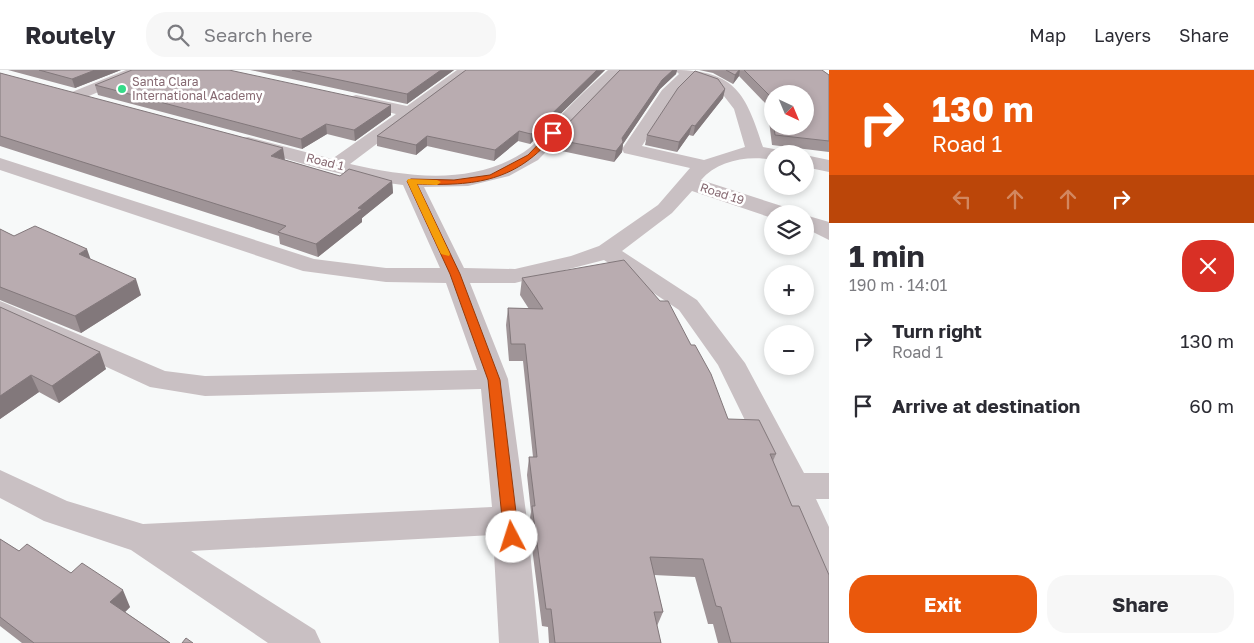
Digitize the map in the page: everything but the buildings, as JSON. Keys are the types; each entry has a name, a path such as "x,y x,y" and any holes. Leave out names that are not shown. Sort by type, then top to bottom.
{"street":[{"path":"106,103 69,93 139,70"},
{"path":"335,166 468,70"},
{"name":"Road 1","path":"230,137 335,166 411,181 454,183 492,177 531,157 575,110 617,70"},
{"path":"0,164 310,266 386,275 455,274 514,276 578,261 608,251 665,209 700,169 735,154 764,152 742,108 723,84 686,71 668,93 631,149 706,166"},
{"path":"344,97 411,112"},
{"path":"814,163 829,166"},
{"path":"411,181 455,274 494,380 510,520 519,643"},
{"name":"Road 19","path":"689,183 764,208"},
{"path":"814,224 829,233"},
{"path":"608,251 688,305 731,363 794,486 829,568"},
{"path":"6,318 160,380 205,386 494,380"},
{"path":"0,483 56,512 143,540 302,643"},
{"path":"794,486 829,486"},
{"path":"143,540 510,520"}],"slow traffic":[{"path":"437,182 411,181 446,254"}],"place":[{"name":"Santa Clara International Academy","path":"122,89"}],"route":[{"path":"512,537 494,380 455,274 411,181 454,183 492,177 531,157 553,133"}]}
